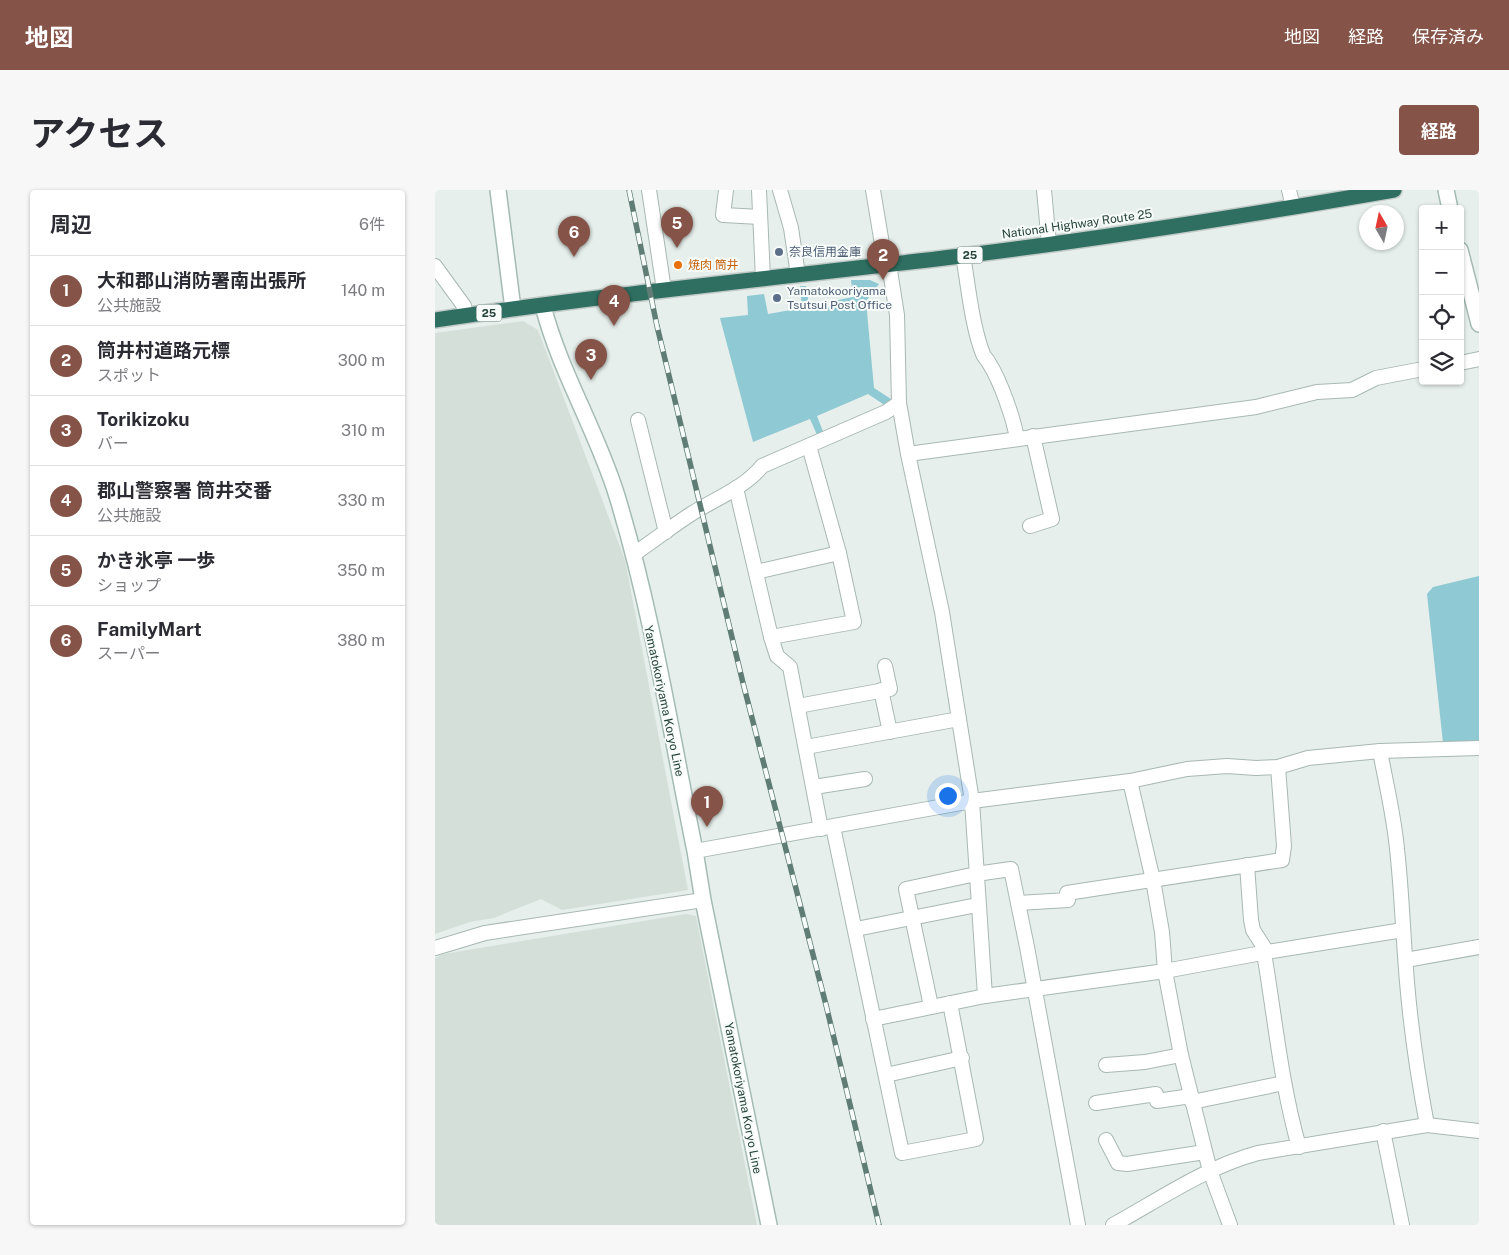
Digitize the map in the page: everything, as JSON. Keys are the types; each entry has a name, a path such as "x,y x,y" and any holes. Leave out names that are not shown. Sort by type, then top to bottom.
{"highway":[{"name":"National Highway Route 25","path":"435,320 664,290 1049,244 1394,190"}],"main road":[{"path":"497,190 513,310"},
{"path":"1446,190 1449,205"},
{"path":"1464,266 1479,324"},
{"name":"Yamatokoriyama Koryo Line","path":"543,306 559,356 600,449 634,554 769,1225"}],"street":[{"path":"649,190 664,290"},
{"path":"725,190 723,215 759,217"},
{"path":"759,190 763,279"},
{"path":"780,190 791,228 798,275"},
{"path":"873,190 884,256 889,264 897,315 899,403 942,612 972,801 977,905 985,996"},
{"path":"1044,190 1049,244"},
{"path":"1289,190 1293,207"},
{"path":"963,255 983,356 989,362 1001,390 1015,426 1017,438"},
{"path":"435,266 464,306 465,316"},
{"path":"1464,362 1479,359"},
{"path":"908,454 1255,407 1317,392 1352,390 1376,378 1419,371"},
{"path":"634,554 690,514 757,473 762,466 886,412 899,403"},
{"path":"638,420 666,532"},
{"path":"1030,526 1052,519 1033,436"},
{"path":"771,637 854,622 839,553 809,446"},
{"path":"735,488 771,637 777,656 790,667 813,788 827,828 856,929 902,1152 976,1139 951,1003"},
{"path":"756,572 839,553"},
{"path":"797,706 890,689 885,666"},
{"path":"881,690 890,732"},
{"path":"806,747 959,719"},
{"path":"695,851 972,801 1130,781 1187,769 1227,766 1278,767 1308,758 1380,751 1479,748"},
{"path":"1380,751 1397,846 1415,1063 1427,1124"},
{"path":"1018,903 1068,900 1067,893 1282,860 1284,846 1278,767"},
{"path":"813,788 865,779"},
{"path":"1130,781 1153,880 1162,932 1165,971 1181,1056 1210,1171 1230,1225"},
{"path":"1247,865 1251,920 1253,930 1266,952 1284,1083 1290,1116 1299,1147"},
{"path":"931,1006 906,889 1011,869 1079,1225"},
{"path":"435,948 485,933 703,900"},
{"path":"856,929 977,905"},
{"path":"873,1018 985,996 1165,971 1266,952 1403,930"},
{"path":"1405,960 1479,947"},
{"path":"1106,1065 1145,1062 1181,1056"},
{"path":"886,1075 961,1058"},
{"path":"1096,1103 1156,1094 1157,1101 1192,1099 1284,1083"},
{"path":"1113,1225 1210,1171 1239,1158 1258,1153 1427,1124 1479,1131"},
{"path":"1383,1131 1402,1225"},
{"path":"1106,1140 1118,1163 1127,1164 1205,1152"}],"shaded area":[{"path":"523,321 538,330 625,560 688,890 562,910 541,899 494,918 470,922 435,934 435,333"},
{"path":"686,914 696,916 757,1225 435,1225 435,958 443,954"}],"water":[{"path":"851,280 870,280 879,284 866,301 874,388 891,399 886,406 868,394 817,416 824,434 818,437 810,419 753,442 720,318 748,315 747,296 764,294 768,314 802,308 800,286 806,286 810,310 839,306 838,300 853,297"},
{"path":"1479,576 1479,741 1443,743 1427,594 1433,587"}],"railway":[{"path":"629,190 657,326 743,683 826,1005 879,1225"}],"place":[{"name":"かき氷亭 一歩","path":"677,248"},
{"name":"奈良信用金庫","path":"779,252"},
{"name":"FamilyMart","path":"574,257"},
{"name":"焼肉 筒井","path":"678,265"},
{"name":"筒井村道路元標","path":"883,280"},
{"name":"Yamatokooriyama Tsutsui Post Office","path":"777,298"},
{"name":"郡山警察署 筒井交番","path":"614,326"},
{"name":"Torikizoku","path":"591,380"},
{"name":"大和郡山消防署南出張所","path":"707,827"}]}
